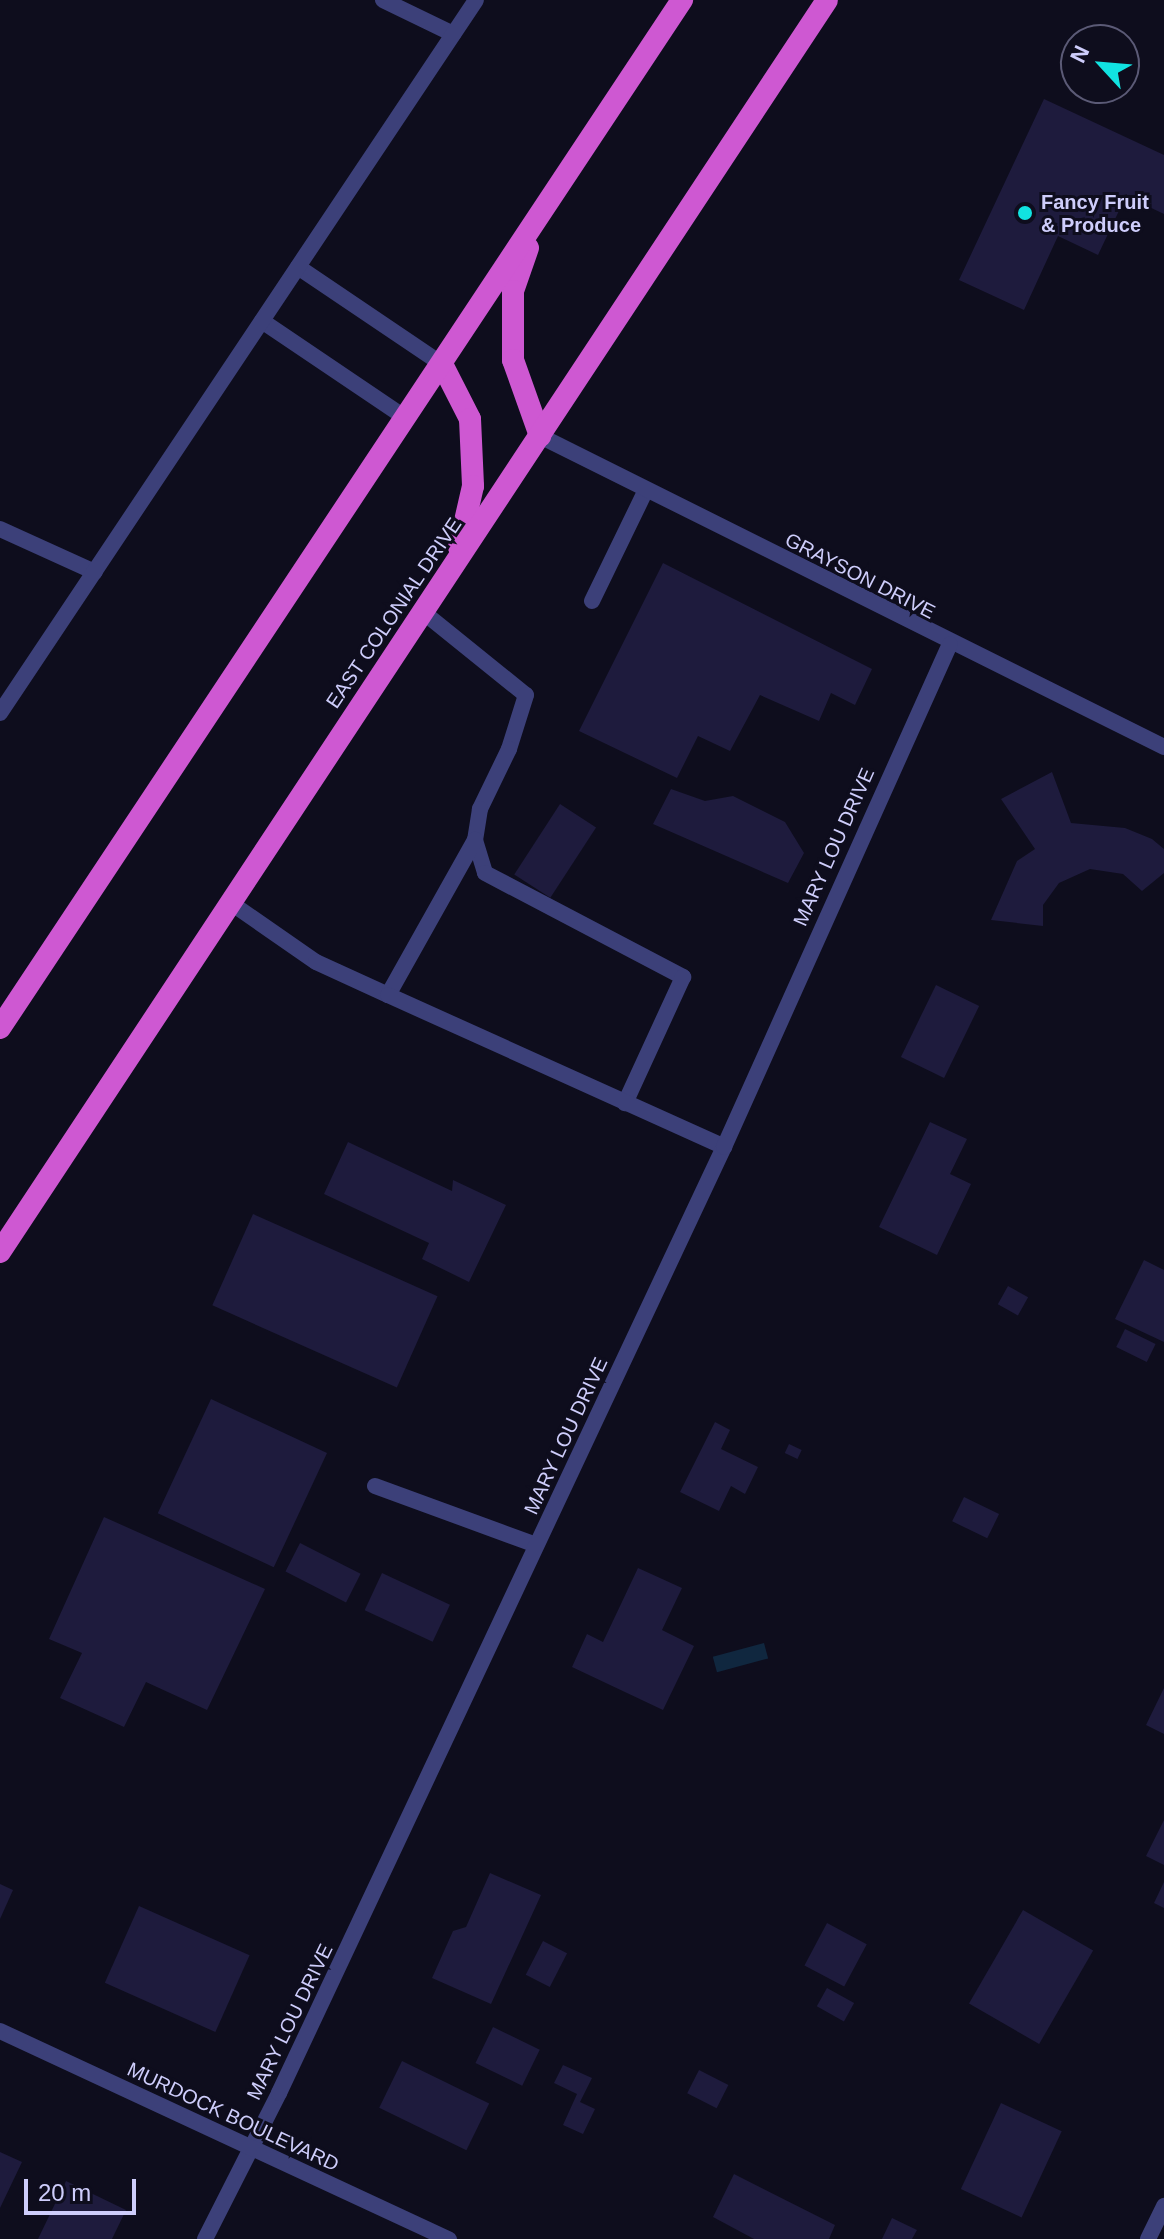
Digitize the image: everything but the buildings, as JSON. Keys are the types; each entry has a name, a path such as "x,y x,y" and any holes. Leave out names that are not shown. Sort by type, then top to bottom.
{"highway":[{"path":"0,1028 682,0"},
{"name":"EAST COLONIAL DRIVE","path":"0,1252 827,0"},
{"path":"539,217 513,291 513,360 540,436"},
{"path":"442,364 470,419 473,486 455,564"}],"street":[{"path":"383,0 453,34"},
{"path":"0,713 476,0"},
{"path":"298,267 442,364"},
{"path":"262,321 406,418"},
{"name":"GRAYSON DRIVE","path":"540,436 950,644 1164,747"},
{"path":"592,601 646,490"},
{"path":"0,529 95,572"},
{"path":"388,995 475,840 480,809 509,749 526,695 423,612"},
{"name":"MARY LOU DRIVE","path":"205,2239 724,1147 950,644"},
{"path":"475,840 485,873 683,977 625,1103"},
{"path":"231,903 316,962 724,1147"},
{"path":"375,1486 536,1545"},
{"name":"MURDOCK BOULEVARD","path":"0,2031 449,2239"},
{"path":"1148,2239 1164,2206"}],"water":[{"path":"764,1643 768,1658 717,1672 713,1657"}],"place":[{"name":"Fancy Fruit & Produce","path":"1025,213"}]}
